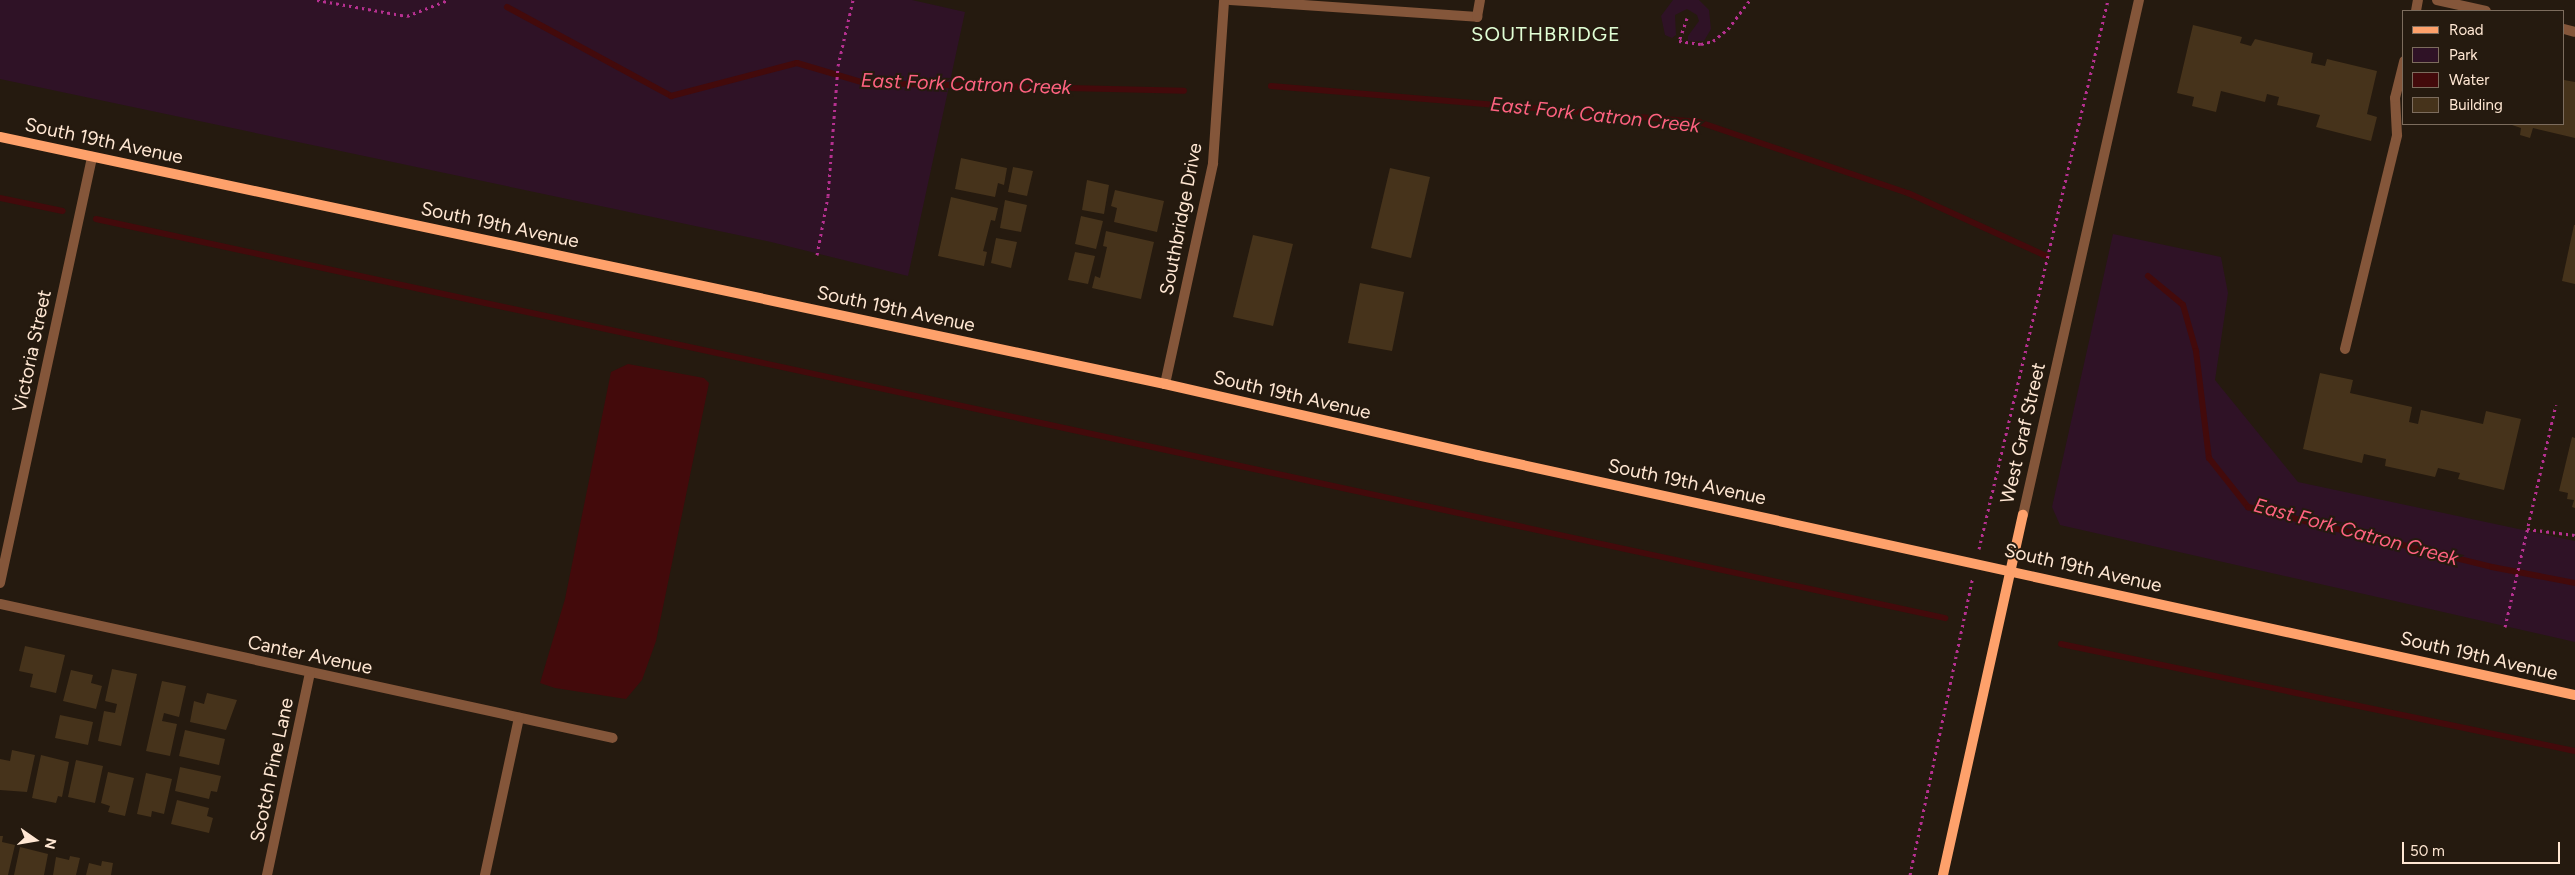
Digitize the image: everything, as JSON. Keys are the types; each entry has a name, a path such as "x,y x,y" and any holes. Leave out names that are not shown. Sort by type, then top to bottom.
{"main road":[{"name":"South 19th Avenue","path":"0,137 1166,384 1477,455 2575,695"},
{"name":"West Graf Street","path":"1944,875 2023,515"}],"street":[{"name":"Southbridge Drive","path":"1166,384 1213,163 1224,0"},
{"path":"1230,0 1477,17 1480,0"},
{"name":"West Graf Street","path":"2023,515 2139,0"},
{"path":"2437,0 2482,10"},
{"path":"2345,349 2396,135 2395,98 2402,69"},
{"name":"Victoria Street","path":"0,582 92,157"},
{"name":"Canter Avenue","path":"0,604 613,738"},
{"name":"Scotch Pine Lane","path":"267,875 310,673"},
{"path":"485,875 519,718"}],"path":[{"path":"317,0 407,16 448,0"},
{"path":"816,255 828,196 838,66 853,0"},
{"path":"1687,18 1679,41 1701,44 1713,41 1728,29 1750,0"},
{"path":"1985,519 2108,0"},
{"path":"2505,626 2556,405"},
{"path":"2527,529 2575,535"},
{"path":"1910,875 1967,606"}],"green space":[{"path":"0,0 912,0 965,12 908,276 771,242 0,79"},
{"path":"1673,0 1699,0 1709,10 1711,29 1704,41 1688,41 1688,36 1699,21 1697,15 1687,9 1675,15 1676,35 1672,38 1665,35 1661,16"},
{"path":"2113,234 2221,257 2228,293 2215,380 2298,482 2575,541 2575,642 2060,525 2052,507"}],"water":[{"path":"628,364 704,378 709,383 656,641 642,680 626,699 555,688 540,683 565,599 611,372"}],"building":[{"path":"2193,25 2242,37 2240,43 2251,46 2255,39 2313,53 2311,63 2325,66 2327,59 2377,71 2367,114 2377,117 2371,141 2316,127 2320,115 2277,105 2279,97 2267,94 2265,102 2221,91 2216,112 2192,106 2194,97 2177,93"},
{"path":"2565,80 2575,82 2575,138 2533,128 2530,138 2520,135 2521,128 2512,125 2565,125"},
{"path":"961,158 1007,168 1004,185 998,183 995,197 955,189"},
{"path":"1013,167 1033,171 1027,196 1008,192"},
{"path":"1390,168 1430,177 1411,258 1371,248"},
{"path":"1087,180 1109,185 1104,214 1082,210"},
{"path":"1115,190 1164,201 1157,232 1114,222 1117,208 1111,206"},
{"path":"951,197 998,208 995,221 991,220 983,251 987,252 984,266 938,256"},
{"path":"1005,200 1027,205 1021,232 1000,228"},
{"path":"1081,216 1103,221 1096,249 1075,244"},
{"path":"2575,225 2575,284 2562,281"},
{"path":"1106,231 1154,242 1141,299 1092,288 1095,276 1100,278 1107,247 1103,246"},
{"path":"1253,235 1293,244 1273,326 1233,317"},
{"path":"996,238 1017,242 1011,268 991,263"},
{"path":"1075,252 1095,256 1088,284 1068,280"},
{"path":"1360,283 1404,292 1392,351 1348,343"},
{"path":"2320,373 2353,380 2350,393 2412,407 2409,422 2418,424 2421,410 2483,424 2486,411 2521,419 2504,490 2458,479 2460,473 2438,468 2435,477 2385,466 2386,459 2364,454 2362,463 2303,449"},
{"path":"2572,437 2575,438 2575,508 2572,507 2574,500 2567,499 2568,493 2559,491"},
{"path":"25,646 65,655 56,693 30,687 33,674 19,671"},
{"path":"112,669 137,674 121,746 98,741 104,711 115,713 117,704 105,701"},
{"path":"71,670 93,675 91,683 102,686 96,709 63,701"},
{"path":"162,681 186,686 179,717 164,713 162,721 177,724 170,756 146,751"},
{"path":"207,693 237,700 226,730 190,722 194,701 204,704"},
{"path":"60,715 93,722 88,745 55,738"},
{"path":"185,730 225,739 219,765 179,756"},
{"path":"12,750 35,755 27,792 0,790 0,759 10,761"},
{"path":"41,755 69,762 62,797 58,796 56,803 32,798"},
{"path":"76,760 103,766 95,803 68,797"},
{"path":"180,767 221,776 217,792 211,791 209,799 175,791"},
{"path":"108,772 134,778 125,816 108,812 110,806 101,803"},
{"path":"146,773 172,779 164,814 152,811 151,817 137,814"},
{"path":"177,800 209,808 207,816 213,818 209,833 171,824"},
{"path":"0,836 3,836 2,842 15,845 8,875 0,875"},
{"path":"20,847 48,854 44,875 14,875"},
{"path":"70,856 80,858 76,875 53,875 56,857 69,860"},
{"path":"102,861 113,863 111,875 86,875 89,863 101,866"}],"waterway":[{"name":"East Fork Catron Creek","path":"507,7 671,96 797,63 865,83 1184,91"},
{"name":"East Fork Catron Creek","path":"1271,86 1699,122 1908,193 2046,256"},
{"path":"0,198 63,211"},
{"path":"96,219 1945,618"},
{"name":"East Fork Catron Creek","path":"2148,276 2183,305 2196,351 2209,458 2248,507 2492,567 2575,583"},
{"path":"2061,644 2575,751"}],"district":[{"name":"SOUTHBRIDGE","path":"1546,34"}]}
